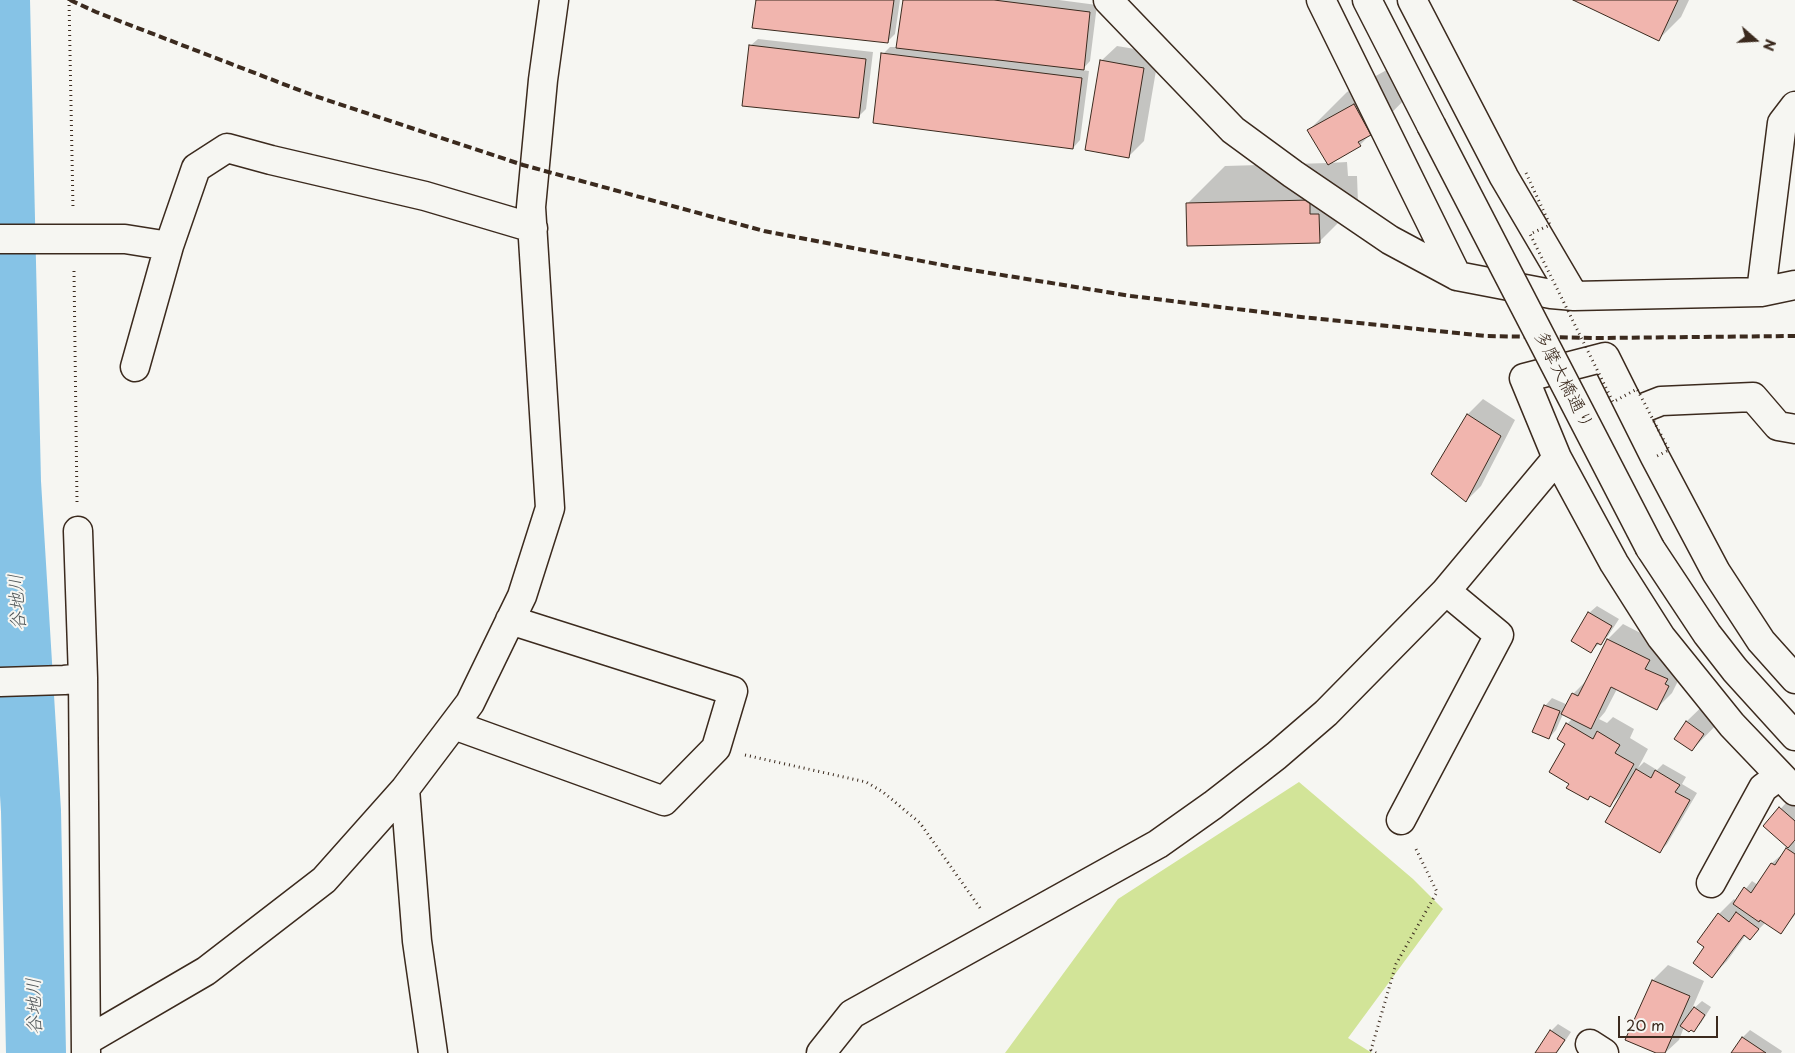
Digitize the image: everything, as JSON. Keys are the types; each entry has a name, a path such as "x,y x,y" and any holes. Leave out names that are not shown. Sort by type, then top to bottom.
{"street":[{"path":"86,1047 206,971 324,880 405,789 470,703 522,596 550,508 532,197 543,80 554,0"},
{"path":"1108,0 1233,130 1293,174 1390,240 1457,276 1551,294 1574,296 1761,292 1795,286"},
{"path":"1321,0 1457,276"},
{"name":"多摩大橋通り","path":"1367,0 1650,548 1707,634 1735,670 1795,736"},
{"path":"1412,0 1504,177 1574,296"},
{"path":"1761,292 1782,123 1795,106"},
{"path":"135,367 169,246 196,168 227,148 425,196 533,228"},
{"path":"0,239 125,239 169,246"},
{"path":"1787,784 1732,725 1661,637 1614,563 1557,458 1524,378 1606,357 1655,457 1716,572 1761,641 1795,678"},
{"path":"1633,412 1661,401 1753,397 1778,426 1795,429"},
{"path":"821,1053 852,1014 1158,844 1221,799 1276,756 1326,713 1446,590 1557,458"},
{"path":"78,531 73,679 86,1047"},
{"path":"1401,820 1499,635 1446,590"},
{"path":"454,725 664,801 716,748 733,691 510,620"},
{"path":"0,682 73,679"},
{"path":"1711,883 1763,788 1787,784"},
{"path":"405,789 417,941 432,1053"}],"path":[{"path":"69,0 66,238 78,531"},
{"path":"1526,172 1550,224 1530,234 1614,402 1636,389 1669,450 1655,457"},
{"path":"716,748 866,782 883,792 920,823 998,933"},
{"path":"1376,1053 1370,1051 1396,964 1437,892 1401,820"}],"green space":[{"path":"1299,782 1413,879 1443,909 1348,1038 1372,1053 1005,1053 1118,899"}],"building":[{"path":"756,0 894,0 888,43 752,28"},
{"path":"903,0 994,0 1090,12 1084,70 896,48"},
{"path":"1573,0 1678,0 1659,41"},
{"path":"749,45 866,59 859,118 742,106"},
{"path":"881,53 1082,78 1073,149 873,123"},
{"path":"1100,60 1144,68 1129,158 1085,150"},
{"path":"1354,104 1371,135 1358,142 1361,146 1328,165 1307,130"},
{"path":"1310,200 1310,214 1319,214 1320,243 1187,246 1186,203"},
{"path":"1467,414 1501,436 1466,502 1431,474"},
{"path":"1588,612 1612,626 1601,645 1597,643 1591,653 1571,641"},
{"path":"1607,639 1650,660 1645,669 1668,679 1665,684 1669,686 1657,710 1611,687 1591,729 1561,714 1572,693 1578,696"},
{"path":"1544,705 1560,711 1549,739 1532,732"},
{"path":"1686,721 1704,734 1692,751 1674,739"},
{"path":"1566,723 1593,739 1597,731 1620,745 1615,753 1634,764 1610,807 1590,796 1588,800 1566,788 1569,784 1549,772 1565,744 1557,739"},
{"path":"1636,769 1651,778 1655,770 1680,785 1675,792 1690,800 1660,853 1605,822"},
{"path":"1779,807 1795,821 1795,840 1788,848 1763,826"},
{"path":"1786,848 1795,854 1795,913 1781,934 1733,904 1744,887 1751,893 1771,863 1775,865"},
{"path":"1736,912 1759,929 1750,940 1744,935 1712,978 1693,963 1704,947 1697,942 1718,913 1729,922"},
{"path":"1652,980 1690,996 1665,1053 1656,1053 1625,1040"},
{"path":"1694,1007 1705,1015 1694,1032 1691,1030 1689,1032 1680,1026"},
{"path":"1550,1030 1565,1040 1556,1053 1535,1053"},
{"path":"1742,1037 1766,1053 1731,1053"}],"waterway":[{"name":"谷地川","path":"0,0 11,482 31,811 36,1053"}],"railway":[{"path":"70,0 96,12 312,95 523,165 764,231 953,267 1131,296 1301,317 1486,336 1597,338 1795,336"}]}
